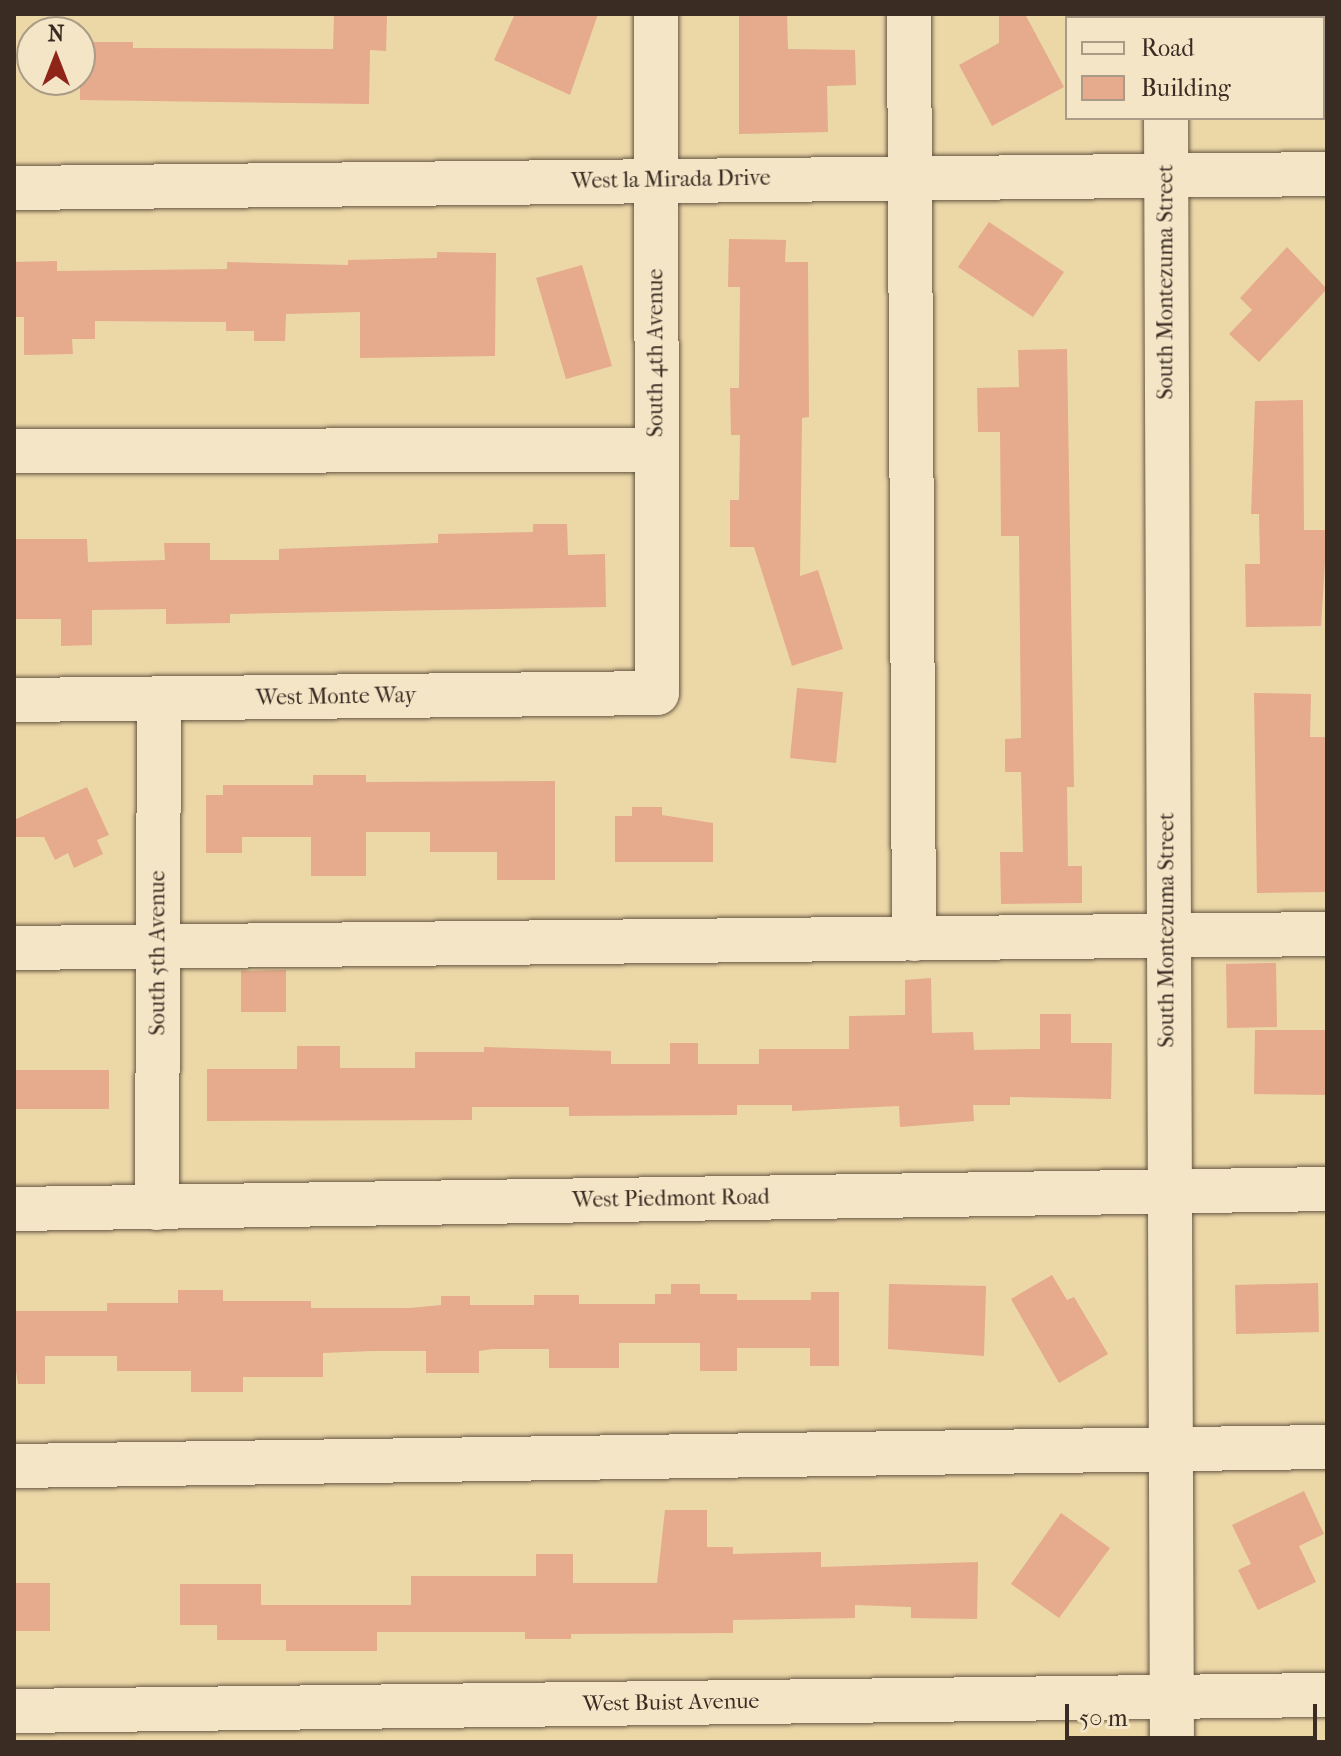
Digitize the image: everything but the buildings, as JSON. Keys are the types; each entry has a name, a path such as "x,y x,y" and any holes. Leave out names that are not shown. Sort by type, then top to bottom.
{"street":[{"name":"South 4th Avenue","path":"656,14 657,693"},
{"path":"909,14 914,939"},
{"name":"South Montezuma Street","path":"1166,120 1166,935 1172,1742"},
{"name":"West la Mirada Drive","path":"14,188 911,175 1166,179 1327,174"},
{"path":"14,451 656,450"},
{"name":"West Monte Way","path":"14,700 657,693"},
{"name":"South 5th Avenue","path":"157,1208 159,698"},
{"path":"14,948 1327,934"},
{"name":"West Piedmont Road","path":"14,1209 1327,1189"},
{"path":"14,1466 1327,1447"},
{"name":"West Buist Avenue","path":"14,1711 1327,1695"}]}
